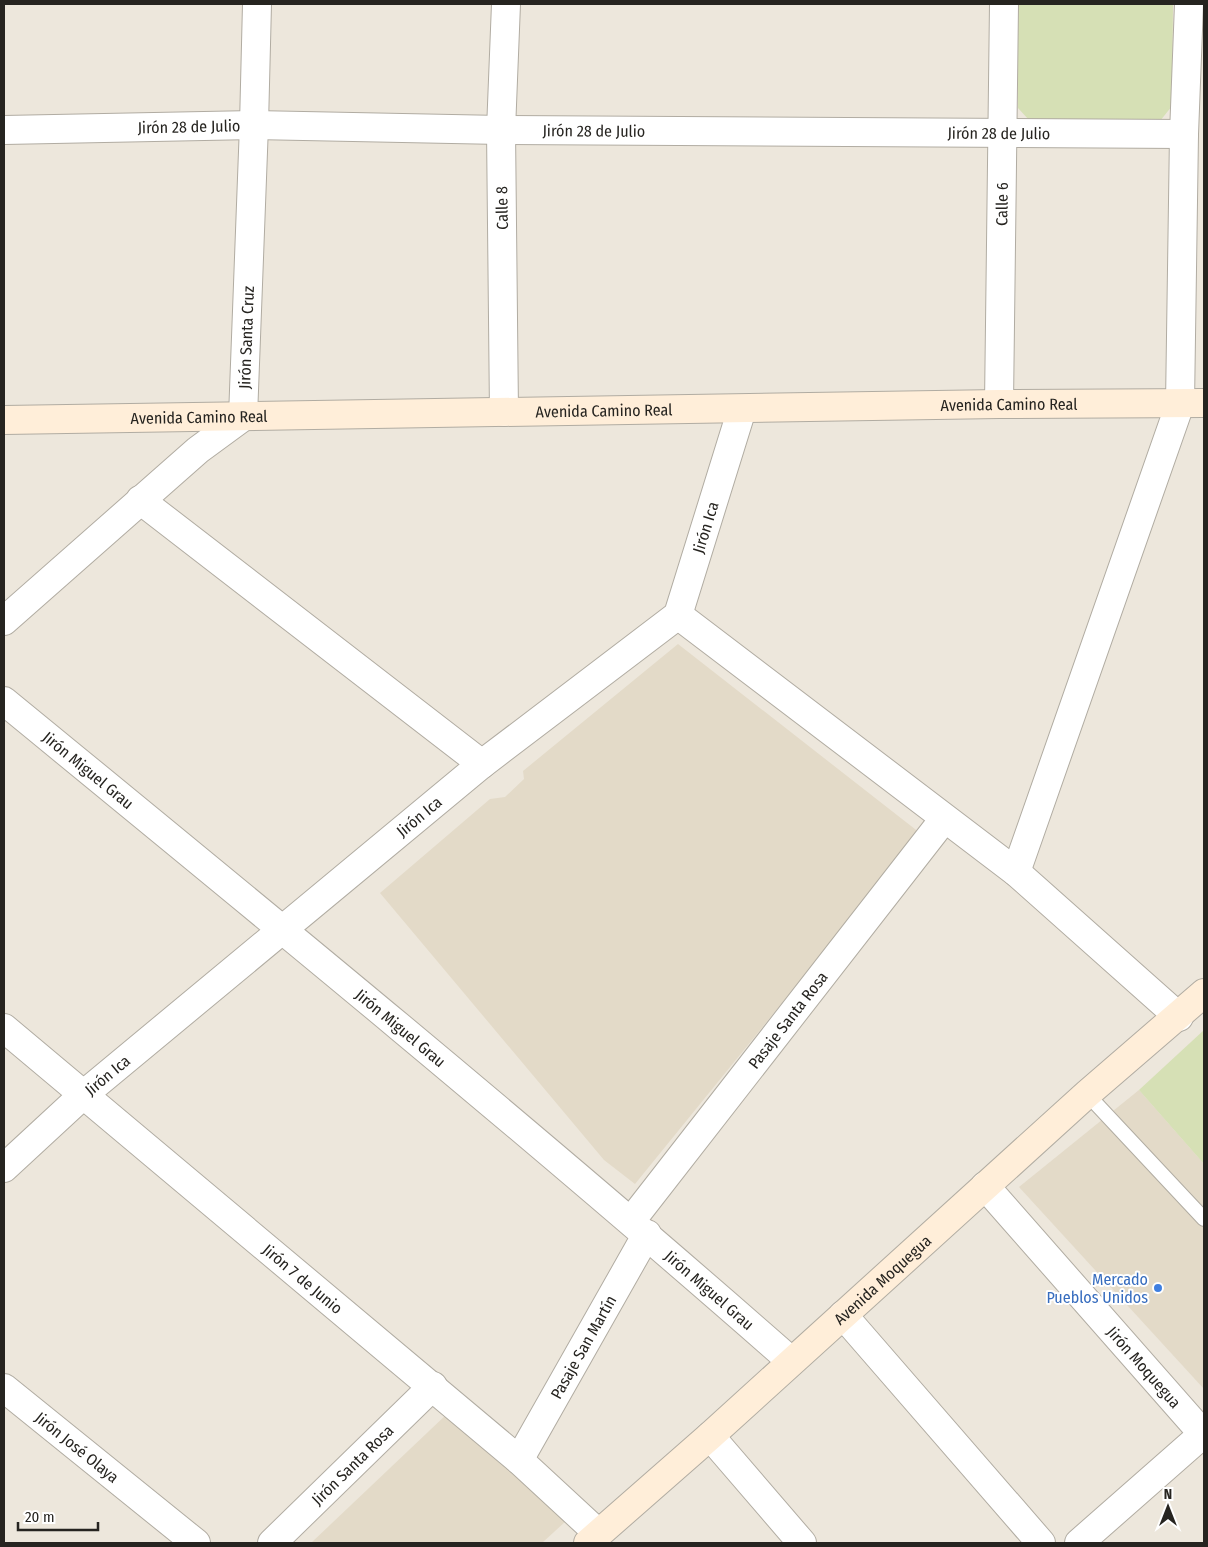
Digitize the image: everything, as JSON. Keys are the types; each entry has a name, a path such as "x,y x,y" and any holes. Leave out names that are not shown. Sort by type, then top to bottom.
{"main road":[{"name":"Avenida Camino Real","path":"4,420 1000,404 1192,404"},
{"name":"Avenida Moquegua","path":"593,1538 710,1436 1087,1094 1179,1017 1204,992"}],"street":[{"name":"Jirón Santa Cruz","path":"243,417 257,4"},
{"name":"Calle 8","path":"504,412 501,130 506,4"},
{"name":"Calle 6","path":"1000,404 1004,4"},
{"path":"1016,872 1192,404 1184,134 1189,4"},
{"name":"Jirón 28 de Julio","path":"4,130 254,126 501,130 1184,134"},
{"name":"Jirón Ica","path":"4,1168 83,1095 482,764 678,616 742,409"},
{"path":"4,621 198,450 243,417"},
{"path":"140,500 482,764"},
{"path":"678,616 1016,872 1179,1017"},
{"name":"Jirón Miguel Grau","path":"4,701 282,929 639,1228 791,1361"},
{"name":"Pasaje Santa Rosa","path":"639,1228 944,819"},
{"name":"Jirón 7 de Junio","path":"4,1028 520,1460 593,1538"},
{"name":"Jirón Moquegua","path":"985,1186 1204,1434"},
{"name":"Pasaje San Martín","path":"520,1460 639,1228"},
{"path":"843,1315 1041,1543"},
{"name":"Jirón Santa Rosa","path":"272,1543 433,1386"},
{"name":"Jirón José Olaya","path":"4,1388 196,1543"},
{"path":"1079,1543 1204,1434"},
{"path":"710,1436 802,1543"}],"lane":[{"path":"1087,1094 1204,1219"}],"shaded area":[{"path":"678,644 920,833 635,1184 604,1160 380,893 490,799 505,797 524,779 523,771"},
{"name":"Mercado Pueblos Unidos","path":"1139,1090 1204,1164 1204,1389 1019,1187"},
{"path":"448,1413 566,1521 542,1543 311,1543"}],"green space":[{"path":"1018,4 1173,4 1172,106 1160,121 1029,120 1018,108"},
{"path":"1204,1030 1204,1164 1139,1090"}],"place":[{"name":"Mercado Pueblos Unidos","path":"1158,1288"}]}
